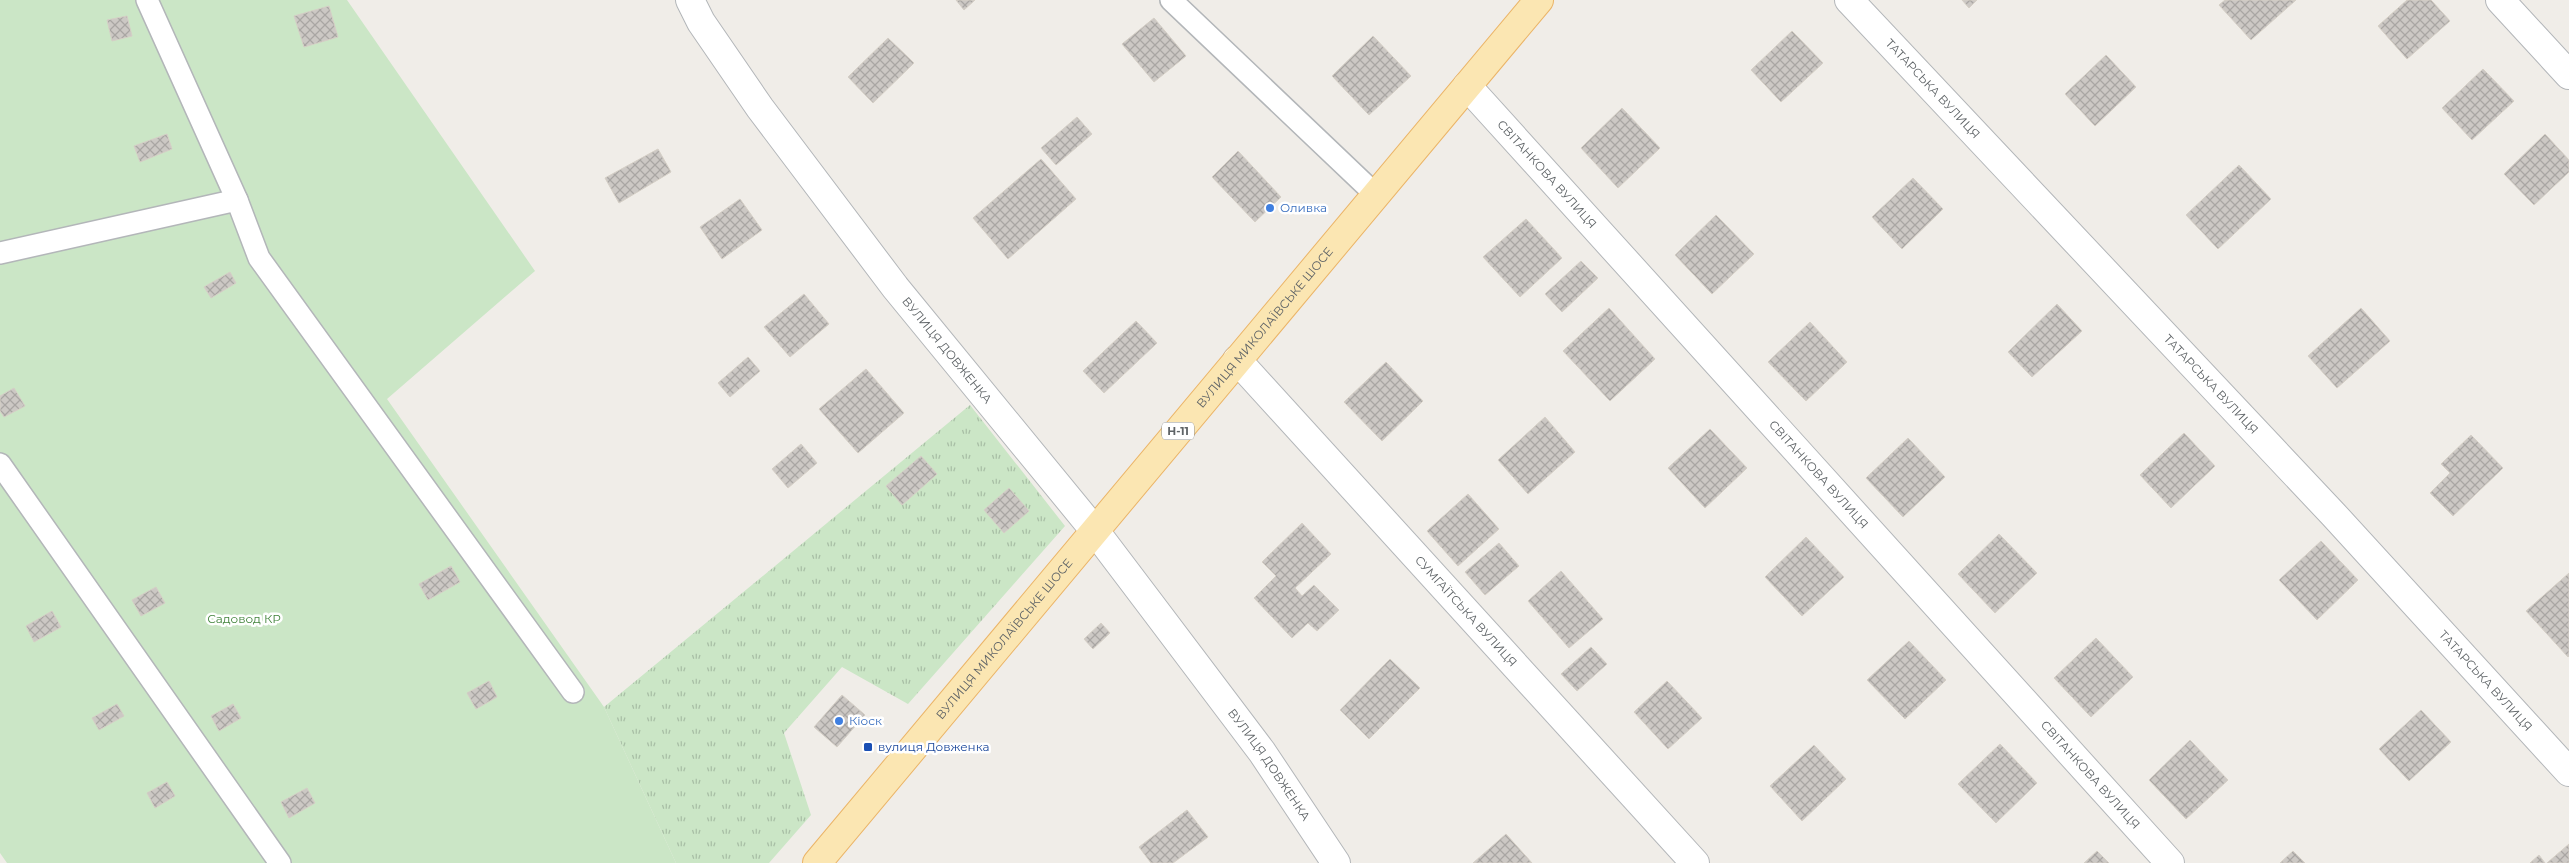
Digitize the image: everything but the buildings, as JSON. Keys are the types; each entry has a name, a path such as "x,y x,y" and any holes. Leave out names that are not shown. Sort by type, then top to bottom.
{"main road":[{"name":"ВУЛИЦЯ МИКОЛАЇВСЬКЕ ШОСЕ","path":"822,861 1094,531 1539,0"}],"street":[{"name":"ВУЛИЦЯ ДОВЖЕНКА","path":"690,0 701,22 760,108 895,287 1094,531 1262,752 1336,863"},
{"name":"ТАТАРСЬКА ВУЛИЦЯ","path":"1849,0 2326,506 2569,772"},
{"path":"2500,0 2569,75"},
{"name":"СВІТАНКОВА ВУЛИЦЯ","path":"1467,86 2170,863"},
{"name":"СУМГАЇТСЬКА ВУЛИЦЯ","path":"1237,360 1695,863"}],"lane":[{"path":"147,0 236,200 259,258 573,692"},
{"path":"1171,0 1376,195"},
{"path":"0,253 236,200"},
{"path":"0,464 280,863"}],"green space":[{"name":"Садовод КР","path":"0,0 347,0 535,271 387,399 604,707 676,863 7,863 0,853"},
{"path":"970,405 1065,526 908,704 842,667 784,733 811,815 769,863 676,863 604,707"}],"place":[{"name":"Оливка","path":"1270,208"},
{"name":"Кіоск","path":"839,721"},
{"name":"вулиця Довженка","path":"868,747"}]}
